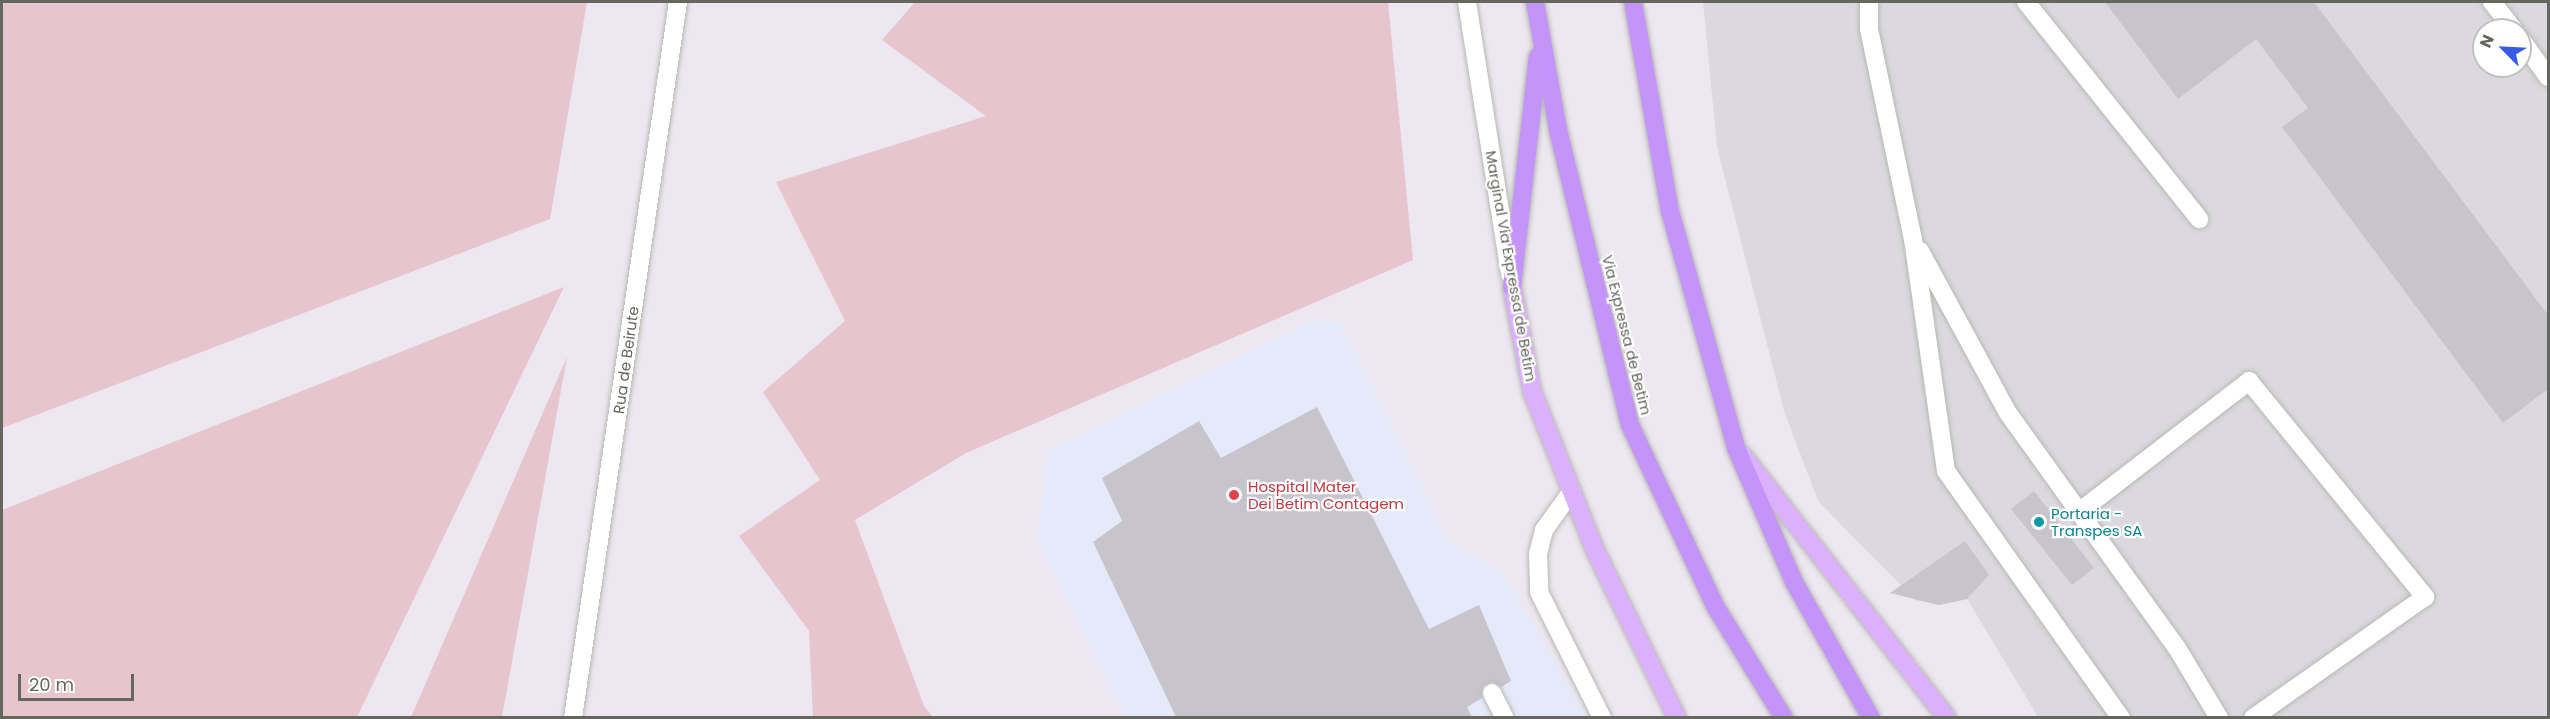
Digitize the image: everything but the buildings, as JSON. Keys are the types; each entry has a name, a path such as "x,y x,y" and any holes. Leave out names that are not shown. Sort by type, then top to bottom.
{"highway":[{"name":"Via Expressa de Betim","path":"1535,2 1540,39 1630,425 1715,606 1784,717"},
{"path":"1633,2 1670,211 1736,447 1794,582 1871,717"},
{"path":"1512,287 1540,39"}],"main road":[{"name":"Marginal Via Expressa de Betim","path":"1512,287 1532,390 1595,550 1677,717"},
{"path":"1736,447 1947,717"}],"street":[{"name":"Rua de Beirute","path":"573,717 678,2"},
{"name":"Marginal Via Expressa de Betim","path":"1467,2 1512,287"},
{"path":"1869,2 1869,29 1913,239 1946,471 2121,717"},
{"path":"2026,2 2199,219"},
{"path":"2492,2 2505,18"},
{"path":"2532,55 2548,77"},
{"path":"1913,239 2008,413 2177,648 2219,717"},
{"path":"2079,512 2249,381 2425,597 2253,717"},
{"path":"1572,491 1544,530 1538,554 1539,592 1602,717"},
{"path":"1492,693 1505,717"}],"shaded area":[{"path":"2,2 587,2 550,219 2,428"},
{"path":"915,2 1388,2 1413,260 966,453 855,520 924,706 933,717 813,717 809,631 739,536 820,480 763,392 845,321 776,182 986,116 882,40"},
{"path":"1703,2 2548,2 2548,717 2038,717 1967,599 1939,605 1915,600 1818,501 1784,411 1717,147"},
{"path":"564,287 357,717 2,717 2,510"},
{"name":"Hospital Mater Dei Betim Contagem","path":"1316,319 1340,322 1447,539 1503,574 1587,717 1125,717 1038,542 1047,452"},
{"path":"567,357 502,717 411,717"}],"place":[{"name":"Hospital Mater Dei Betim Contagem","path":"1234,495"},
{"name":"Portaria - Transpes SA","path":"2039,522"}]}
